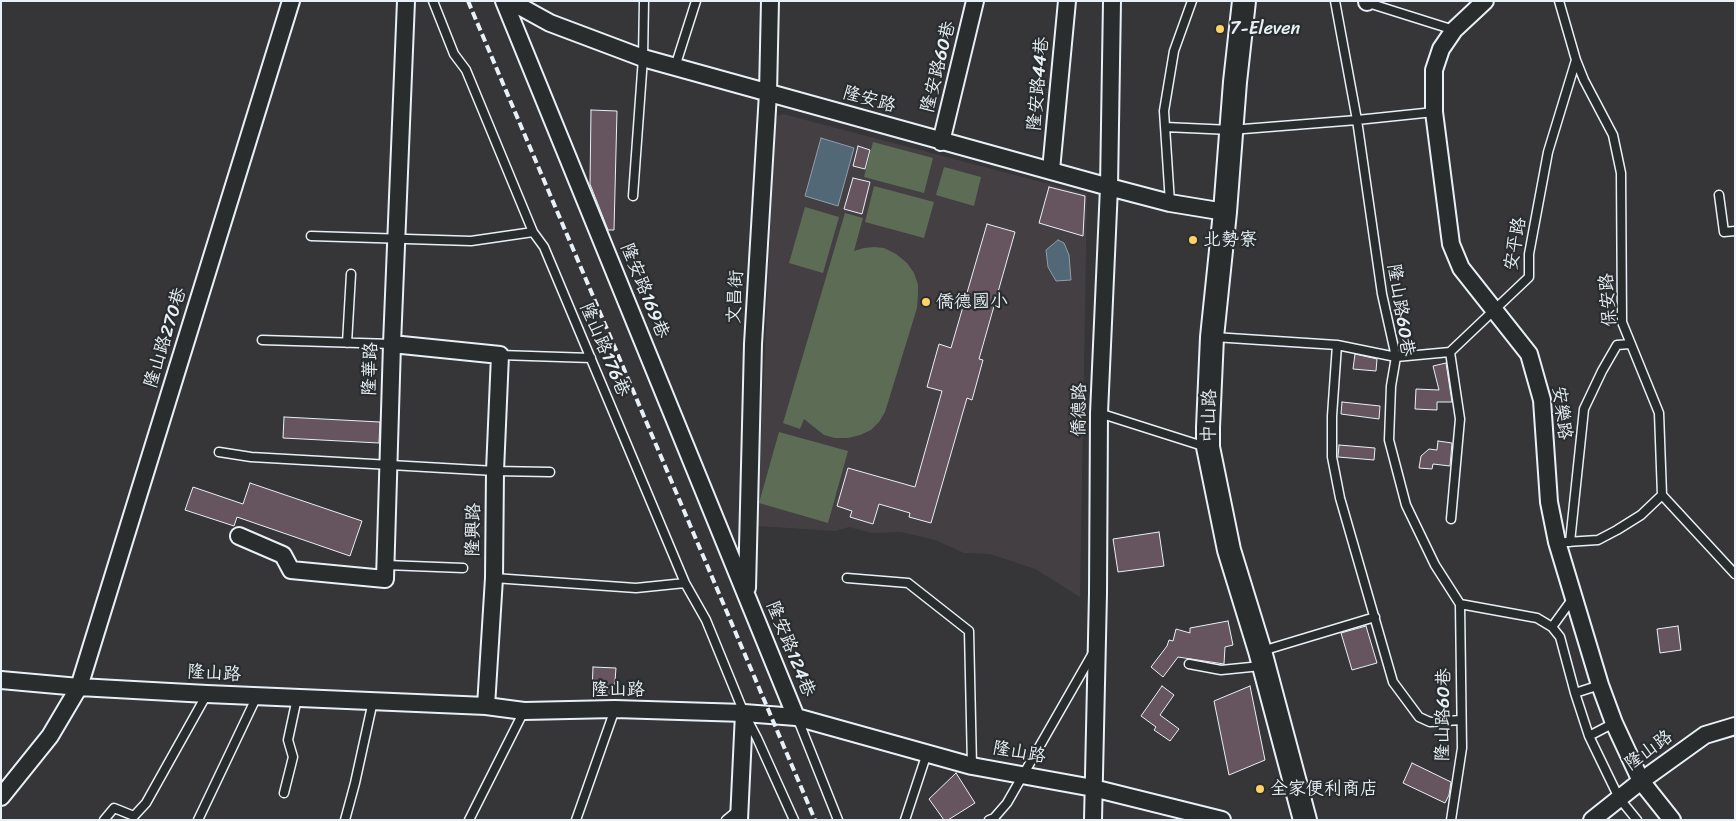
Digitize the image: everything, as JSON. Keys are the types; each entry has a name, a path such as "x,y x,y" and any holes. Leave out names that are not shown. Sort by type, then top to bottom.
{"street":[{"name":"隆山路270巷","path":"1,797 50,736 78,687 291,1"},
{"name":"隆華路","path":"386,565 392,344 406,1"},
{"name":"隆安路169巷","path":"504,1 746,596"},
{"name":"隆安路","path":"510,1 550,23 643,58 1109,187 1170,203 1225,212"},
{"name":"文昌街","path":"746,596 753,344 768,93 770,1"},
{"name":"隆安路60巷","path":"941,142 975,1"},
{"name":"隆安路44巷","path":"1052,170 1067,1"},
{"name":"僑德路","path":"1093,820 1100,486 1099,413 1109,187 1112,1"},
{"name":"中山路","path":"1244,1 1241,16 1225,212 1212,337 1208,447 1230,550 1305,820"},
{"name":"安樂路","path":"1485,1 1454,30 1441,49 1434,70 1434,112 1451,244 1460,268 1529,354 1542,400 1549,502 1563,542 1574,596 1600,685 1614,723 1641,781 1672,820"},
{"path":"392,344 500,355"},
{"name":"隆興路","path":"486,706 494,578 500,355"},
{"path":"239,536 283,555 291,570 385,579 386,565"},
{"name":"隆安路124巷","path":"746,596 796,717"},
{"name":"隆山路","path":"2,682 207,694 486,706 524,711 615,709 744,713 796,717 972,766 1025,774 1093,788 1222,820"},
{"path":"739,814 744,713"},
{"name":"隆山路","path":"1592,820 1641,781 1705,736 1735,726"}],"lane":[{"name":"隆山路176巷","path":"433,1 454,54 466,70 533,232 544,247 685,583 706,620 744,713 794,820"},
{"path":"633,196 643,58 644,1"},
{"path":"676,67 696,1"},
{"path":"1170,203 1164,111 1174,51 1192,1"},
{"name":"隆山路60巷","path":"1334,1 1357,120 1382,294 1396,357 1391,386 1389,440 1406,505 1435,565 1460,604 1462,748 1451,820"},
{"name":"保安路","path":"1559,1 1576,60 1584,80 1613,135 1620,173 1622,322 1659,412 1662,495"},
{"path":"1366,2 1454,30"},
{"name":"安平路","path":"1450,352 1528,277 1529,254 1548,152 1576,60"},
{"path":"1165,127 1231,130 1434,112"},
{"path":"1719,194 1724,232 1735,231"},
{"path":"311,236 471,241 533,232"},
{"path":"346,342 351,274"},
{"path":"1212,337 1337,346 1396,357 1450,352 1460,418 1451,519"},
{"path":"262,340 392,344"},
{"path":"1630,344 1616,345 1584,409 1563,542 1598,540 1641,515 1662,495 1735,574"},
{"path":"1337,346 1332,416 1332,457 1340,498 1393,682 1419,717 1430,722 1461,720"},
{"path":"500,355 591,358"},
{"path":"1099,413 1208,447"},
{"path":"219,452 251,457 496,471 550,472"},
{"path":"386,565 463,568"},
{"path":"494,578 636,588 685,583"},
{"path":"847,578 908,583 969,632 972,766"},
{"path":"1552,626 1574,596"},
{"path":"1460,604 1537,618 1552,626 1560,637 1589,736 1619,798 1637,820"},
{"path":"1190,664 1221,670 1261,658 1375,617"},
{"path":"989,820 994,818 1007,803 1025,774 1097,646"},
{"path":"1575,693 1600,685"},
{"path":"104,820 114,808 134,816 146,803 207,694"},
{"path":"198,820 257,696"},
{"path":"284,793 293,757 288,740 297,698"},
{"path":"345,820 373,701"},
{"path":"576,820 615,709"},
{"path":"469,820 524,711"},
{"path":"796,717 838,820"},
{"path":"1589,736 1614,723"},
{"path":"905,820 927,753"},
{"path":"726,820 739,814"}],"shaded area":[{"name":"僑德國小","path":"783,114 1087,194 1080,597 1035,569 990,554 964,553 935,540 901,532 872,533 849,527 836,531 757,526 775,124 778,116"}],"green space":[{"path":"873,142 933,158 924,193 864,177"},
{"path":"944,167 981,177 974,206 936,195"},
{"path":"874,186 934,202 924,238 865,222"},
{"path":"805,207 839,217 823,273 789,263"},
{"path":"845,213 863,218 854,251 874,247 884,248 896,254 907,263 914,273 918,285 918,294 917,308 885,412 871,430 848,438 835,438 824,435 804,419 800,429 783,423"},
{"path":"779,432 848,451 828,523 759,503"}],"water":[{"path":"821,138 854,148 838,206 805,196"},
{"path":"1058,240 1064,243 1069,255 1071,280 1056,281 1048,267 1046,250"}],"building":[{"path":"591,110 617,111 614,230 608,230 590,184"},
{"path":"858,146 870,150 865,169 853,166"},
{"path":"853,178 870,182 862,214 844,209"},
{"path":"1049,187 1085,196 1083,236 1039,223"},
{"path":"987,224 1015,232 979,359 983,360 972,400 967,398 931,523 909,517 910,513 879,504 873,524 850,517 852,511 837,506 848,468 915,487 942,391 927,387 939,344 951,348"},
{"path":"1355,354 1377,359 1376,371 1353,369"},
{"path":"1446,363 1452,402 1437,402 1437,410 1415,409 1416,389 1439,390 1433,366"},
{"path":"1342,402 1380,406 1379,419 1341,414"},
{"path":"284,417 380,422 379,443 283,438"},
{"path":"1438,441 1452,443 1450,466 1433,464 1432,469 1419,468 1421,456 1429,449 1437,450"},
{"path":"1339,445 1375,448 1374,460 1338,457"},
{"path":"250,483 362,521 350,556 237,517 234,526 185,510 193,487 243,504"},
{"path":"1159,532 1164,566 1118,572 1113,539"},
{"path":"1228,621 1233,645 1225,647 1224,664 1178,657 1163,677 1151,667 1167,646 1169,640 1173,641 1176,629 1190,633 1190,628"},
{"path":"1366,626 1377,663 1352,670 1341,633"},
{"path":"1678,626 1681,650 1660,653 1657,629"},
{"path":"593,667 616,668 614,694 592,693"},
{"path":"1162,686 1174,695 1160,715 1179,729 1170,741 1154,730 1156,727 1141,716"},
{"path":"1250,686 1265,760 1229,775 1214,701"},
{"path":"1412,763 1451,782 1449,795 1445,803 1403,783"},
{"path":"956,773 975,803 948,820 944,820 929,799"}],"railway":[{"path":"468,1 815,820"}],"place":[{"name":"7-Eleven","path":"1220,29"},
{"name":"北勢寮","path":"1193,240"},
{"name":"僑德國小","path":"926,302"},
{"name":"全家便利商店","path":"1260,789"}]}
